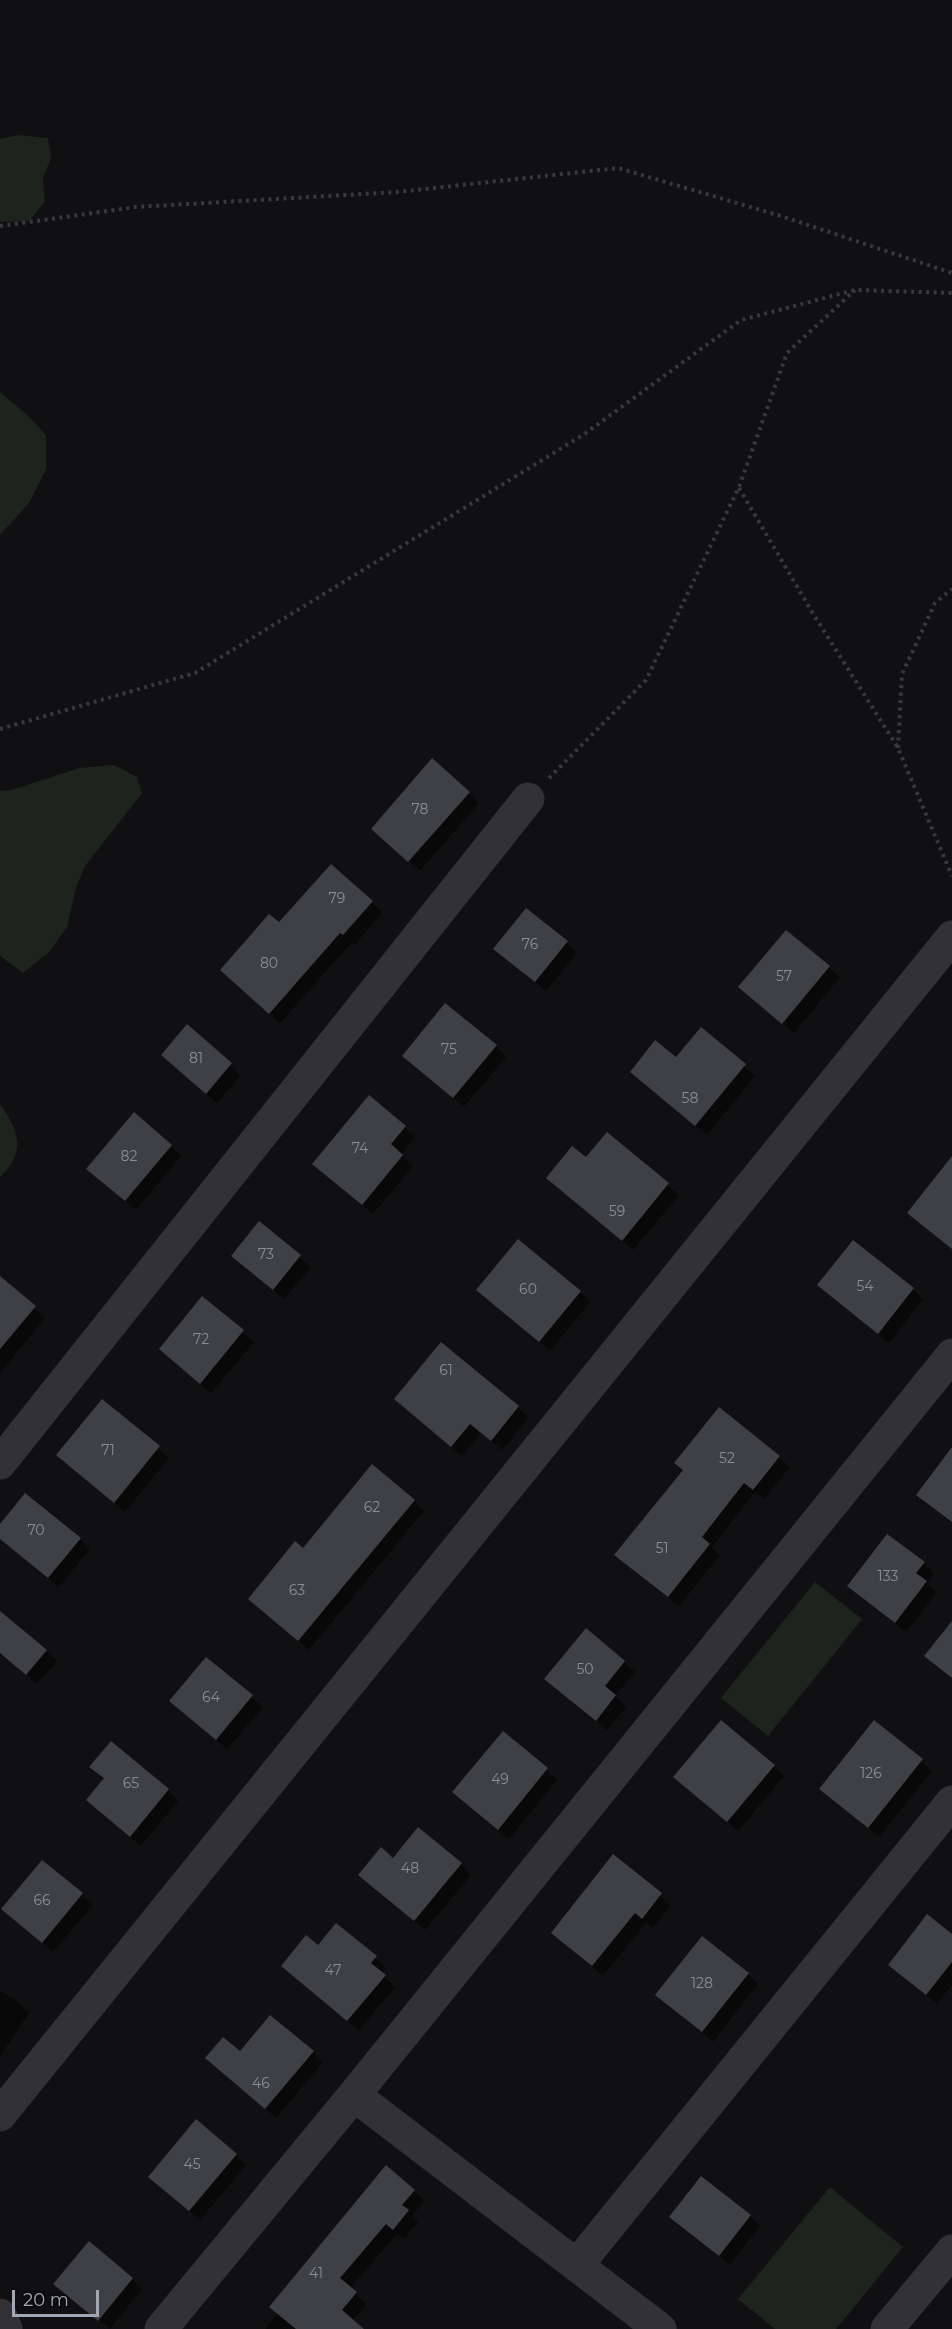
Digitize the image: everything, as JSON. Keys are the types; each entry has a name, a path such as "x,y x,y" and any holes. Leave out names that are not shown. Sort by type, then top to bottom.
{"street":[{"path":"0,1463 528,799"},
{"path":"0,2115 952,937"},
{"path":"161,2329 354,2095 952,1355"},
{"path":"577,2265 952,1802"},
{"path":"354,2095 660,2329"},
{"path":"887,2329 952,2251"},
{"path":"0,2315 6,2329"}],"path":[{"path":"0,226 136,207 397,192 618,168 781,216 952,273"},
{"path":"0,729 195,673 583,435 741,320 855,290 952,293"},
{"path":"528,799 646,680 739,487 787,353 855,290"},
{"path":"739,487 812,612 898,748 952,876"},
{"path":"898,748 902,674 935,603 952,589"}],"shaded area":[{"path":"19,135 48,138 51,158 43,178 45,202 29,221 0,222 0,139"},
{"path":"0,392 46,435 46,469 29,503 0,535"},
{"path":"114,765 137,777 142,793 85,866 76,888 67,927 49,952 23,973 0,956 0,791 12,790 79,768"},
{"path":"0,1104 12,1123 17,1150 9,1168 0,1177"},
{"path":"815,1582 862,1619 768,1736 721,1698"},
{"path":"830,2187 903,2247 836,2329 775,2329 738,2299"}],"building":[{"path":"432,758 470,792 408,862 371,829"},
{"path":"331,864 373,901 343,935 340,933 269,1014 220,970 269,914 279,922"},
{"path":"526,908 568,941 535,982 493,949"},
{"path":"786,930 830,966 782,1024 738,987"},
{"path":"445,1003 497,1045 453,1098 402,1056"},
{"path":"187,1024 232,1063 206,1094 161,1055"},
{"path":"701,1027 746,1064 695,1126 630,1072 655,1040 676,1057"},
{"path":"369,1095 406,1126 391,1144 403,1155 362,1205 312,1164"},
{"path":"134,1112 172,1145 125,1201 86,1169"},
{"path":"607,1132 669,1183 622,1241 546,1178 572,1146 586,1157"},
{"path":"952,1156 952,1249 907,1213"},
{"path":"259,1221 301,1255 273,1290 231,1256"},
{"path":"518,1239 581,1291 539,1342 476,1290"},
{"path":"853,1240 914,1288 878,1334 817,1285"},
{"path":"0,1276 36,1306 0,1349"},
{"path":"202,1296 244,1330 200,1384 159,1349"},
{"path":"441,1342 519,1406 491,1441 470,1424 451,1447 394,1399"},
{"path":"102,1399 160,1446 114,1503 56,1455"},
{"path":"719,1407 780,1456 753,1490 744,1483 702,1537 710,1544 668,1597 614,1555 683,1470 674,1463"},
{"path":"952,1447 952,1522 916,1495"},
{"path":"372,1464 415,1500 298,1641 248,1599 295,1541 303,1548"},
{"path":"25,1493 81,1538 48,1578 0,1539 0,1524"},
{"path":"887,1534 925,1562 916,1573 927,1581 895,1623 847,1586"},
{"path":"0,1611 47,1650 26,1675 0,1653"},
{"path":"952,1621 952,1678 924,1656"},
{"path":"586,1628 625,1661 605,1686 616,1695 596,1721 544,1679"},
{"path":"206,1657 253,1695 216,1740 169,1701"},
{"path":"721,1720 775,1765 727,1822 673,1777"},
{"path":"874,1720 923,1759 868,1828 819,1789"},
{"path":"503,1731 548,1768 498,1830 452,1792"},
{"path":"111,1741 169,1789 130,1837 86,1800 104,1778 89,1767"},
{"path":"418,1827 462,1863 414,1921 358,1875 381,1847 393,1858"},
{"path":"613,1854 662,1893 642,1919 635,1913 592,1966 551,1933"},
{"path":"42,1860 83,1893 42,1943 1,1909"},
{"path":"927,1914 952,1934 952,1962 926,1995 888,1965"},
{"path":"336,1923 377,1956 371,1963 386,1975 347,2021 281,1966 306,1935 318,1945"},
{"path":"702,1936 749,1973 702,2032 655,1995"},
{"path":"270,2015 314,2051 265,2109 205,2058 223,2037 240,2051"},
{"path":"196,2119 237,2154 189,2211 148,2177"},
{"path":"386,2165 415,2190 402,2205 409,2210 393,2230 386,2224 340,2278 357,2292 342,2310 364,2329 296,2329 269,2307"},
{"path":"701,2176 751,2215 719,2256 669,2217"},
{"path":"89,2241 133,2278 98,2321 53,2284"}]}
